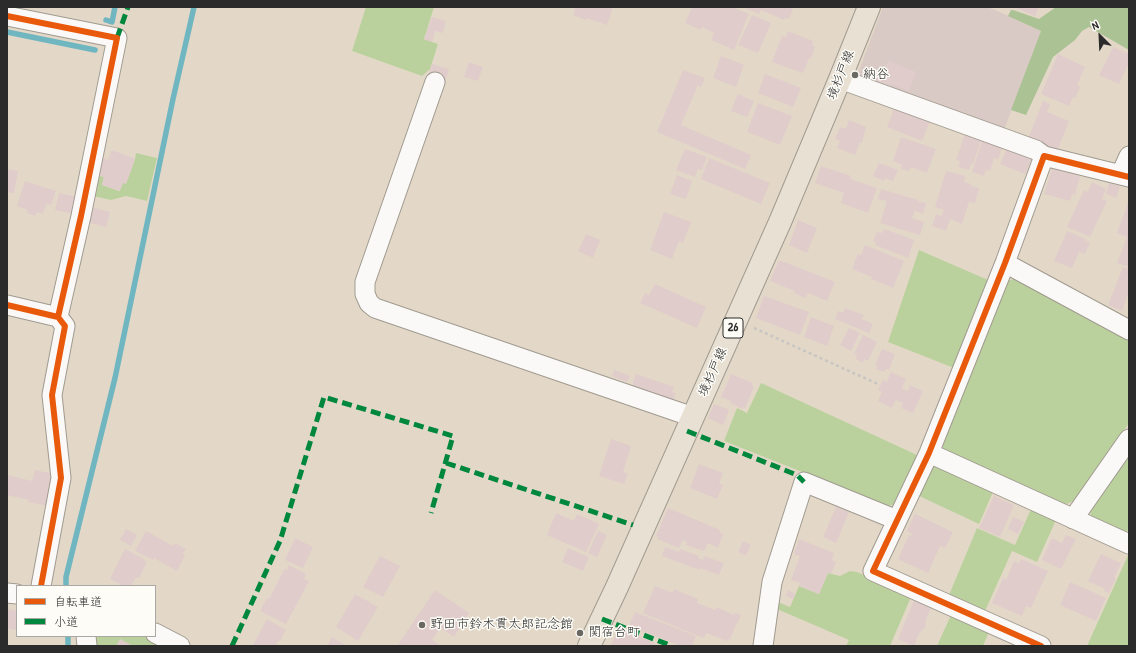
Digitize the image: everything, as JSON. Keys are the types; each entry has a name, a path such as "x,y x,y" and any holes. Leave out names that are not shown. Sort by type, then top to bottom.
{"main road":[{"name":"境杉戸線","path":"588,646 618,587 783,215 869,7"}],"street":[{"path":"7,16 117,38 81,216 58,317"},
{"path":"840,79 1036,150 1044,156 1125,176 1129,156"},
{"path":"435,82 365,282 365,294 369,303 375,308 693,418"},
{"path":"1041,646 873,571 928,453 1005,263 1044,156"},
{"path":"1005,263 1129,330"},
{"path":"7,305 58,317 65,326 52,395 61,478 41,585"},
{"path":"1073,519 1129,439"},
{"path":"928,453 1129,544"},
{"path":"763,646 772,582 804,482 897,520"},
{"path":"156,634 180,646"}],"path":[{"path":"754,328 880,385"}],"shaded area":[{"path":"883,7 987,7 1041,31 1003,133 855,81"}],"green space":[{"path":"366,7 434,7 424,39 438,44 430,69 422,76 352,51"},
{"path":"1056,7 1129,7 1129,50 1089,27 1082,31 1075,40 1053,57 1026,115 1011,110 1041,31 1008,16 1011,10 1013,10 1039,19"},
{"path":"136,153 157,158 147,201 126,196 111,200 93,196 96,175 104,177 102,185 119,191 123,183 126,183"},
{"path":"919,250 988,280 954,368 888,342"},
{"path":"1014,279 1129,340 1129,423 1074,501 1064,505 944,450 941,443 1006,281"},
{"path":"761,383 917,455 895,504 888,506 724,441 737,408 747,413"},
{"path":"1129,455 1129,528 1126,533 1091,517 1090,509"},
{"path":"937,465 993,492 979,524 917,495 929,468"},
{"path":"1031,509 1056,520 1037,562 1012,551 985,611 949,595 977,528 1015,545"},
{"path":"1129,553 1129,646 1087,646"},
{"path":"850,571 857,572 911,597 890,646 846,646 849,640 777,609 778,602 790,607 799,586 819,594 828,573 840,576"},
{"path":"951,615 989,632 983,646 937,646"},
{"path":"90,637 145,637 161,646 91,646"}],"building":[{"path":"572,7 613,7 607,25 573,15 575,8"},
{"path":"692,7 732,7 749,14 734,50 711,40 714,33 702,27 701,30 685,23"},
{"path":"743,7 789,7 793,9 789,19 785,18 784,20 761,10 759,14"},
{"path":"1014,7 1039,7 1035,16"},
{"path":"752,15 771,23 758,53 738,45"},
{"path":"432,17 446,21 443,33 435,31 432,42 424,39"},
{"path":"788,31 813,41 812,45 815,47 803,73 772,62 782,36 786,37"},
{"path":"1113,47 1129,54 1129,63 1119,84 1099,75"},
{"path":"1058,54 1085,67 1077,85 1080,87 1069,106 1041,94"},
{"path":"721,56 744,65 736,87 713,78"},
{"path":"888,61 916,72 909,91 890,84 889,87 882,84 886,72 884,71"},
{"path":"469,62 483,67 478,81 464,77"},
{"path":"432,64 449,69 444,85 426,80"},
{"path":"868,67 885,75 880,87 863,80"},
{"path":"683,70 705,78 701,87 698,85 681,125 751,155 745,169 657,132"},
{"path":"765,74 801,88 793,107 758,93"},
{"path":"738,94 754,101 747,117 731,111"},
{"path":"1043,101 1050,104 1047,112 1069,121 1057,151 1028,139"},
{"path":"758,103 792,116 780,145 747,132"},
{"path":"895,107 930,121 922,141 887,127"},
{"path":"849,120 866,127 862,143 860,142 855,155 837,148 840,141 835,139 840,127 846,129"},
{"path":"965,134 981,140 973,164 971,164 969,170 958,167 960,161 956,160"},
{"path":"901,137 936,149 927,173 911,167 909,171 901,169 902,165 893,161"},
{"path":"982,141 1002,147 998,160 994,158 990,171 986,170 984,176 972,172"},
{"path":"1008,146 1033,156 1025,174 1000,164"},
{"path":"685,149 707,157 702,170 698,169 695,177 676,170"},
{"path":"112,150 135,159 126,184 123,183 120,191 102,185 104,177 96,175 103,158 108,160"},
{"path":"709,158 770,183 761,204 701,179"},
{"path":"879,163 898,170 893,181 885,178 884,181 873,176"},
{"path":"821,166 851,176 850,179 877,188 868,213 841,203 844,193 815,183"},
{"path":"7,169 18,171 14,193 7,192"},
{"path":"1052,169 1080,176 1075,195 1072,194 1070,201 1044,194"},
{"path":"946,171 965,176 964,182 979,188 975,203 969,202 962,224 950,219 946,231 932,226 936,214 941,216 944,210 935,207"},
{"path":"677,175 692,181 686,199 670,194"},
{"path":"25,181 56,191 51,205 46,204 43,214 37,212 35,216 27,213 28,210 17,206"},
{"path":"1092,182 1106,189 1102,199 1107,201 1090,237 1067,227 1084,190 1088,192"},
{"path":"1109,183 1120,186 1116,198 1106,194"},
{"path":"881,189 926,203 923,214 915,211 912,218 924,222 920,235 880,223 887,201 878,199"},
{"path":"59,193 77,197 74,214 55,210"},
{"path":"1129,200 1129,267 1117,263 1127,237 1117,233"},
{"path":"91,207 110,212 106,227 87,222"},
{"path":"664,212 691,222 683,243 679,241 672,259 650,250"},
{"path":"798,220 817,228 807,253 789,245"},
{"path":"884,229 914,240 908,258 875,245 876,242 873,241 877,232 882,233"},
{"path":"1067,231 1086,239 1085,241 1090,242 1085,254 1079,252 1072,268 1054,261"},
{"path":"586,234 600,240 593,258 578,251"},
{"path":"865,245 904,261 893,288 852,269 858,254 861,255"},
{"path":"779,260 835,282 827,301 808,293 805,298 794,293 795,291 770,281"},
{"path":"1123,267 1129,269 1129,291 1122,311 1108,305"},
{"path":"655,284 706,307 697,328 640,303 645,293 649,295"},
{"path":"764,296 809,312 800,335 756,318"},
{"path":"845,308 864,315 862,319 873,324 869,333 835,319 838,311 843,313"},
{"path":"811,317 834,326 827,346 804,337"},
{"path":"849,328 860,333 851,351 840,345"},
{"path":"863,335 877,342 868,361 864,359 863,363 856,359 857,355 854,354"},
{"path":"882,349 895,354 889,370 886,369 884,372 876,369 878,366 875,365"},
{"path":"614,370 630,376 627,382 612,376"},
{"path":"891,372 906,379 902,388 908,391 910,385 923,391 913,413 901,408 903,403 896,400 892,408 878,401 882,392 878,390 883,380 887,382"},
{"path":"636,374 674,387 672,392 676,393 673,401 631,389"},
{"path":"731,374 753,383 752,386 754,387 745,408 743,407 743,409 730,403 731,401 721,397"},
{"path":"714,404 729,410 723,425 708,418"},
{"path":"611,439 631,446 623,472 628,474 624,484 599,476"},
{"path":"699,464 723,473 719,483 723,485 717,499 690,488"},
{"path":"35,470 54,474 47,506 7,495 7,475 32,481"},
{"path":"994,496 1014,505 1000,537 979,528"},
{"path":"836,507 849,512 836,543 823,537"},
{"path":"668,508 720,530 719,532 723,534 718,548 708,543 704,551 686,545 687,542 683,540 679,548 657,539 658,537 656,536"},
{"path":"556,513 574,521 577,514 599,524 586,552 547,535"},
{"path":"915,514 953,532 945,548 940,546 928,573 898,559 909,535 911,536 912,534 907,531"},
{"path":"1013,517 1024,522 1018,534 1008,529"},
{"path":"126,529 137,535 131,546 120,540"},
{"path":"146,531 173,546 175,543 186,549 183,553 185,555 177,571 154,558 153,560 135,551"},
{"path":"598,531 607,535 597,557 588,553"},
{"path":"1066,535 1076,539 1061,569 1042,560 1052,538 1062,543"},
{"path":"295,538 313,547 303,568 285,560"},
{"path":"799,539 834,553 832,560 836,562 831,574 828,573 819,594 799,586 800,583 791,580 800,556 794,554"},
{"path":"743,541 751,545 746,556 738,552"},
{"path":"665,547 679,552 680,549 699,556 698,558 703,560 704,556 724,563 719,575 700,568 699,570 662,556"},
{"path":"568,548 589,557 583,571 562,562"},
{"path":"125,549 147,562 139,578 136,577 132,585 122,585 110,579"},
{"path":"1101,554 1121,563 1109,593 1104,591 1105,589 1088,581"},
{"path":"380,556 400,566 383,597 363,587"},
{"path":"1021,559 1048,571 1031,608 1026,606 1022,616 992,603 1003,578 1006,580 1014,561 1019,563"},
{"path":"289,565 306,574 304,579 309,581 286,624 260,611 267,598 269,599 285,568 287,570"},
{"path":"1070,582 1106,598 1096,621 1060,605"},
{"path":"655,586 673,593 674,589 698,599 697,603 715,610 717,607 734,615 735,613 741,615 730,640 728,639 727,641 706,633 704,638 643,613"},
{"path":"435,590 469,613 454,637 440,628 432,640 441,646 397,646"},
{"path":"788,590 795,594 793,599 786,596"},
{"path":"355,594 378,607 358,641 336,627"},
{"path":"914,600 931,608 926,620 925,628 919,633 914,646 898,639"},
{"path":"7,609 16,611 16,630 7,628"},
{"path":"635,612 696,636 692,646 681,646 629,626"},
{"path":"267,619 286,630 280,641 279,640 275,646 255,646 253,645"},
{"path":"619,628 655,643 653,646 612,646 611,645"},
{"path":"332,637 347,646 327,646"},
{"path":"120,639 133,646 118,646 117,645"}],"waterway":[{"path":"106,20 112,22 115,7"},
{"path":"66,585 66,577 115,378 173,99 194,7"},
{"path":"7,32 95,50"},
{"path":"68,637 68,646"}],"marked path":[{"path":"117,38 128,7"},
{"path":"232,646 280,541 324,397 453,436 431,513"},
{"path":"687,431 797,475 804,482"},
{"path":"446,463 633,525"},
{"path":"602,619 672,646"}],"cycle path":[{"path":"7,16 117,38 81,216 58,317"},
{"path":"1041,646 873,571 929,453 1005,263 1044,156 1129,177"},
{"path":"7,305 58,317 65,326 52,395 61,478 41,585"}],"place":[{"name":"納谷","path":"855,75"},
{"name":"野田市鈴木貫太郎記念館","path":"422,625"},
{"name":"関宿台町","path":"580,633"}]}
